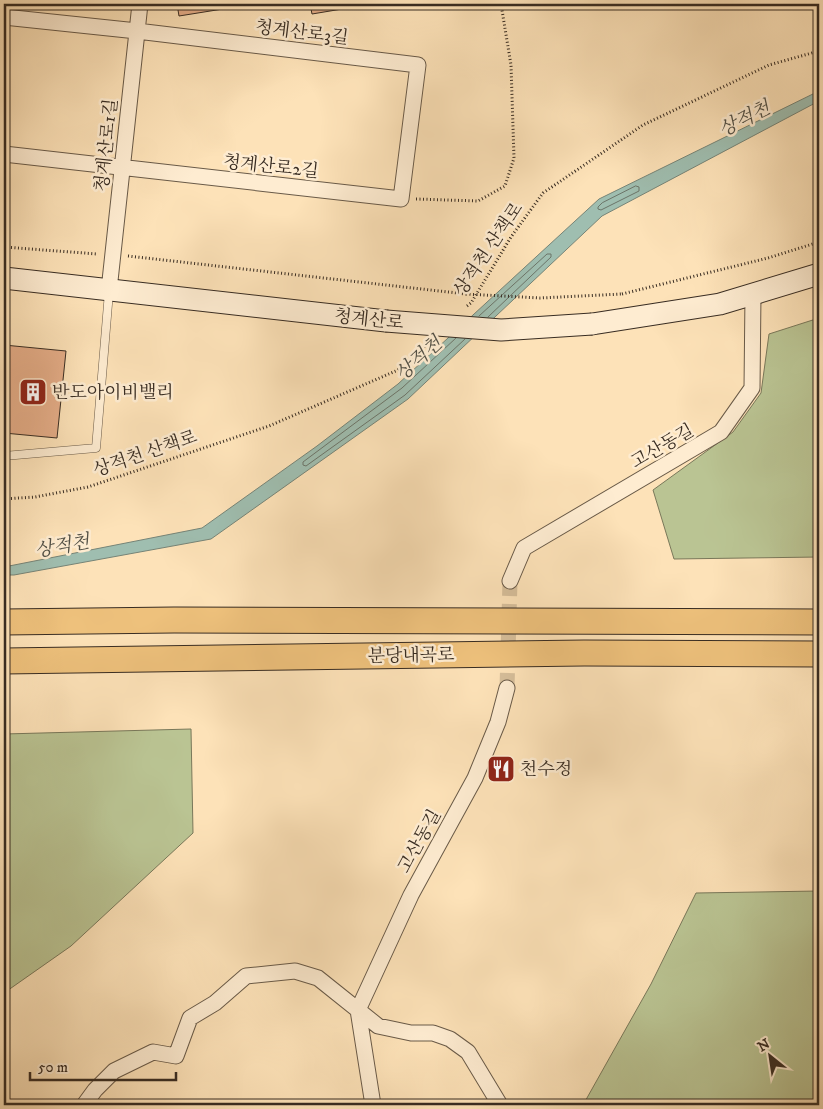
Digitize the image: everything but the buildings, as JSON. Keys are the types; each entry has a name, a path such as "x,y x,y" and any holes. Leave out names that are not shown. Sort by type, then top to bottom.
{"highway":[{"name":"분당내곡로","path":"4,622 223,620 819,622"},
{"name":"분당내곡로","path":"4,661 584,653 819,654"}],"main road":[{"name":"청계산로","path":"4,278 386,321 501,330 592,324 720,304 819,274"}],"street":[{"name":"청계산로1길","path":"109,290 140,4"},
{"name":"청계산로3길","path":"4,17 418,65 401,199"},
{"name":"청계산로2길","path":"4,154 401,199"},
{"name":"고산동길","path":"510,581 524,548 721,432 752,388 753,294"},
{"name":"고산동길","path":"358,1010 411,895 475,778 498,722 507,688"},
{"path":"84,1105 95,1090 114,1071 153,1052 176,1056 190,1018 215,1003 246,976 295,971 318,978 378,1026 411,1033 433,1033 450,1039 468,1052 500,1105"},
{"path":"358,1010 373,1105"}],"lane":[{"path":"4,456 96,448 109,290"}],"path":[{"path":"401,199 478,201 505,186 514,158 511,65 501,4"},
{"name":"상적천 산책로","path":"464,310 471,303 511,237 543,193 643,125 769,64 819,51"},
{"path":"4,247 113,254 466,294 540,298 622,294 768,258 819,242"},
{"name":"상적천 산책로","path":"4,499 35,497 88,487 269,426 398,370 427,344"}],"green space":[{"path":"819,318 819,557 674,559 653,490 733,432 761,393 769,334"},
{"path":"191,729 193,833 71,946 4,993 4,734"},
{"path":"819,891 819,1105 583,1105 651,984 696,893"}],"water":[{"path":"819,91 819,101 602,216 408,399 211,539 14,575 4,575 4,567 202,528 317,446 398,384 599,199"}],"tunnel":[{"path":"507,688 510,581"}],"place":[{"name":"반도아이비밸리","path":"33,392"},
{"name":"천수정","path":"501,769"}],"water label":[{"name":"상적천","path":"744,118"},
{"name":"상적천","path":"418,358"},
{"name":"상적천","path":"62,545"}]}
